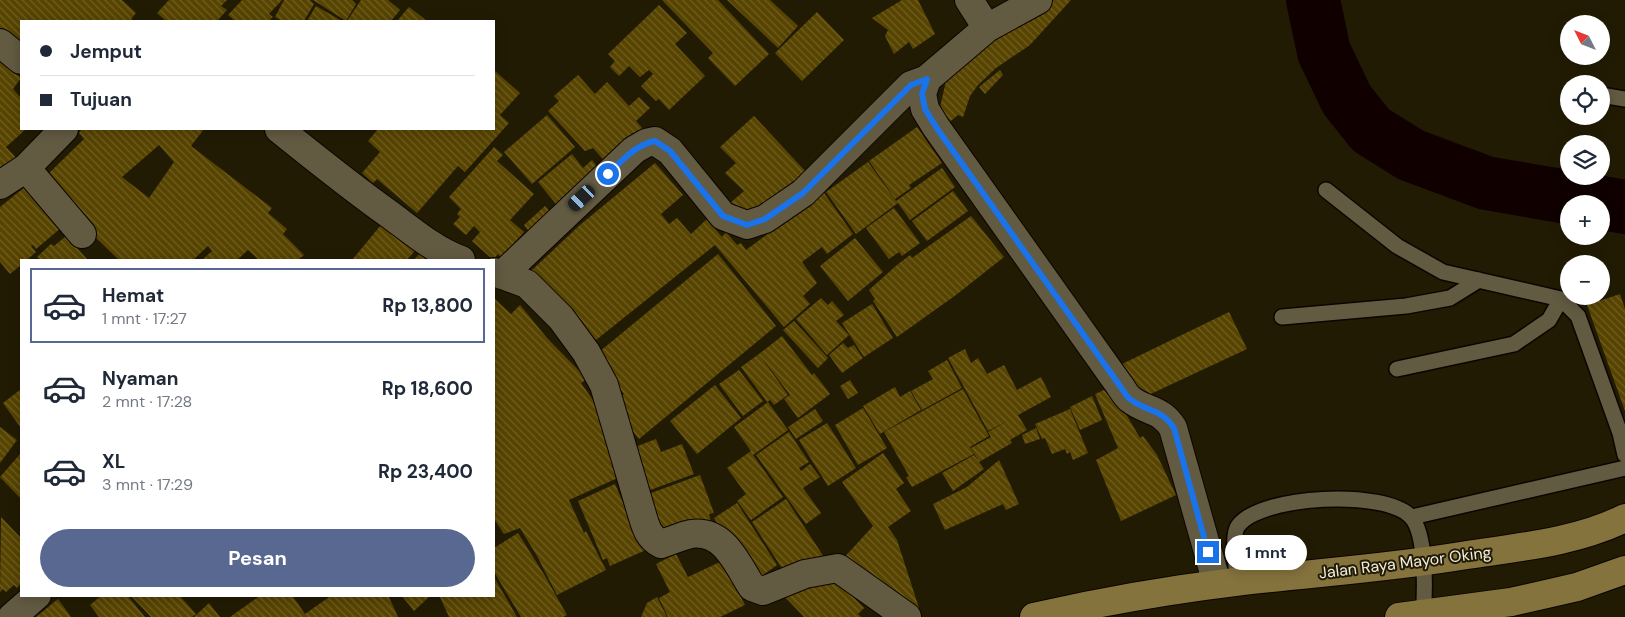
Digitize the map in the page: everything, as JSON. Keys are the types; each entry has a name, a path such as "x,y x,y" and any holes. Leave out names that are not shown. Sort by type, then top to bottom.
{"main road":[{"name":"Jalan Raya Mayor Oking","path":"1034,617 1078,607 1227,583 1424,562 1577,536 1609,526 1625,518"},
{"path":"1415,616 1520,600 1576,587 1625,570"}],"street":[{"path":"969,0 987,28"},
{"path":"907,617 838,568 820,570 769,590 757,590 752,587 718,539 706,534 691,534 661,544 653,540 647,531 640,511 604,385 586,352 561,318 527,284 498,274 634,150 646,143 655,141 670,151 723,216 747,225 765,219 803,193 911,85 927,79 987,28 1038,0"},
{"path":"0,43 20,59"},
{"path":"927,79 922,94 925,109 963,167 1130,399 1156,411 1168,419 1174,428 1227,583"},
{"path":"0,184 26,168 63,130"},
{"path":"280,130 403,225 445,254 458,259"},
{"path":"26,168 82,234"},
{"path":"12,617 35,597"}],"lane":[{"path":"1610,96 1625,99"},
{"path":"1326,190 1398,246 1444,272 1560,300"},
{"path":"1282,317 1406,306 1450,298 1479,280"},
{"path":"1397,369 1514,344 1549,320 1560,303"},
{"path":"1567,305 1578,316 1620,433 1625,454"},
{"path":"1412,517 1625,468"},
{"path":"1227,583 1238,526 1256,512 1283,504 1344,499 1366,500 1399,508 1412,517 1421,542 1424,562 1415,616"}],"building":[{"path":"0,0 122,0 136,13 131,19 132,20 20,20 20,41 0,29"},
{"path":"169,0 227,0 221,6 227,10 218,20 165,20 157,13"},
{"path":"242,0 282,0 269,14 273,17 270,20 234,20 228,15"},
{"path":"284,0 310,0 314,4 305,20 280,20 275,17"},
{"path":"313,0 352,0 356,4 347,20"},
{"path":"361,0 388,0 400,10 392,20 348,20"},
{"path":"662,0 718,0 769,54 735,86 708,58 713,53"},
{"path":"727,0 770,0 798,26 778,48"},
{"path":"902,0 918,0 935,34 913,49 909,42 894,54 885,36 888,30 872,18"},
{"path":"1047,0 1071,0 1030,45 996,68 978,85 970,96 963,117 958,115 946,125 939,112 946,81 954,70"},
{"path":"659,5 687,33 675,44 705,76 669,110 659,99 656,101 641,86 653,74 649,70 640,77 629,66 619,76 610,67 615,61 608,54"},
{"path":"316,6 340,20 308,20"},
{"path":"409,7 426,20 398,20"},
{"path":"817,12 844,40 802,81 775,53"},
{"path":"0,57 20,77 13,89 20,97 20,130 25,130 6,147 20,162 0,171"},
{"path":"1000,70 1003,75 985,94 979,87"},
{"path":"495,71 520,93 500,115 509,123 465,172 458,166 417,213 377,179 373,183 362,173 380,152 368,141 377,130 495,130"},
{"path":"578,75 595,94 607,82 629,106 639,97 650,108 636,121 644,130 608,165 593,148 585,151 548,111 559,101 554,96"},
{"path":"547,115 575,147 532,184 504,152"},
{"path":"754,116 806,172 762,211 742,213 729,204 744,191 725,173 736,163 720,147"},
{"path":"917,127 942,163 909,185 911,188 895,199 869,161"},
{"path":"81,130 203,130 191,146 272,208 268,213 287,229 283,234 304,255 299,259 258,259 248,250 238,259 203,259 212,251 208,246 194,259 118,259 89,231 43,179 84,139 79,133","holes":["159,145 174,162 149,198 122,177"]},
{"path":"494,147 503,155 497,161 534,194 510,220 524,232 501,257 498,254 494,259 472,241 480,232 474,226 466,235 453,224 460,217 457,214 461,209 449,197"},
{"path":"572,154 583,168 592,160 602,173 560,209 538,182"},
{"path":"868,162 896,201 942,168 955,187 910,220 898,203 856,234 826,192"},
{"path":"655,163 683,195 661,214 669,224 677,218 691,234 707,219 722,237 726,232 737,245 741,243 746,250 824,193 853,234 827,254 822,247 802,262 817,283 803,296 810,304 784,327 715,245 596,340 531,271 580,225"},
{"path":"25,187 68,222 36,249 33,245 31,246 36,252 28,259 20,259 20,266 10,274 0,262 0,207"},
{"path":"953,191 968,211 927,241 912,221"},
{"path":"545,206 557,220 535,239 524,225"},
{"path":"894,208 920,243 902,256 899,252 889,259 866,228"},
{"path":"971,216 1004,257 956,295 897,337 873,301 875,299 869,290 910,255 912,258"},
{"path":"386,219 418,247 408,259 353,259"},
{"path":"66,236 87,259 39,259 37,257 51,244 54,246"},
{"path":"855,238 883,272 848,301 820,266"},
{"path":"421,252 429,259 415,259"},
{"path":"718,254 776,326 639,439 611,405 624,394 593,357"},
{"path":"1620,294 1625,309 1625,411 1587,305 1610,305 1610,297"},
{"path":"821,298 828,305 832,301 844,315 836,321 849,335 827,355 796,319"},
{"path":"495,299 511,314 520,305 547,338 587,379 581,383 607,420 622,476 569,500 584,533 586,531 606,570 557,595 520,528 504,534 495,520"},
{"path":"872,304 893,338 864,357 842,323"},
{"path":"1229,312 1247,349 1142,398 1118,366"},
{"path":"794,321 828,358 818,368 783,330"},
{"path":"782,336 812,375 814,373 830,394 798,418 784,399 790,395 759,354"},
{"path":"843,343 848,348 854,345 863,358 842,373 829,355"},
{"path":"965,349 971,363 978,358 987,374 1004,365 1017,390 1041,377 1051,397 1018,415 1027,430 1010,440 1012,443 979,462 971,448 991,437 988,432 1007,421 988,431 948,358"},
{"path":"759,354 788,395 774,405 770,400 767,402 741,367"},
{"path":"947,360 962,388 922,410 911,391 933,379 928,371"},
{"path":"739,370 763,401 743,416 719,384"},
{"path":"850,380 858,393 848,399 840,386"},
{"path":"715,385 741,418 697,454 670,421"},
{"path":"895,387 900,397 910,391 921,410 880,434 863,406"},
{"path":"963,389 989,436 970,447 974,454 912,487 906,477 909,476 884,432"},
{"path":"20,390 20,427 3,403"},
{"path":"1104,390 1123,409 1140,438 1143,436 1157,455 1176,495 1121,521 1096,460 1118,448 1095,394"},
{"path":"1092,396 1102,420 1080,430 1070,407"},
{"path":"768,402 788,430 753,455 783,497 751,520 737,501 746,494 727,468 751,451 734,427"},
{"path":"863,408 887,448 858,465 835,425"},
{"path":"815,409 823,421 796,439 788,427"},
{"path":"1070,409 1088,453 1073,460 1070,452 1067,454 1065,449 1052,454 1045,438 1042,439 1035,424"},
{"path":"827,423 856,468 828,486 799,440"},
{"path":"0,427 17,440 0,463"},
{"path":"1036,428 1040,439 1025,444 1022,435"},
{"path":"789,432 809,462 799,468 801,471 810,464 820,477 803,488 821,513 806,524 756,455"},
{"path":"656,439 661,452 682,444 694,474 642,493 627,450"},
{"path":"883,453 904,483 896,489 911,511 888,527 897,540 920,611 913,617 841,561 873,526 842,482"},
{"path":"20,454 20,498 0,477"},
{"path":"974,455 984,469 953,491 942,473"},
{"path":"999,460 1019,504 1006,510 1003,504 945,530 933,504 967,487"},
{"path":"700,475 714,513 709,514 711,522 670,537 658,537 643,496"},
{"path":"615,484 638,538 648,549 610,566 607,558 603,560 578,501"},
{"path":"786,499 824,557 787,576 752,522"},
{"path":"737,503 777,565 753,582 714,518"},
{"path":"1,517 20,537 20,584 17,588 14,585 6,592 3,589 0,592"},
{"path":"518,533 567,615 563,617 521,617 495,574 495,547"},
{"path":"676,554 688,577 722,561 745,605 720,617 668,617 659,598 670,592 656,564"},
{"path":"829,572 864,608 858,614 861,617 804,617 783,595"},
{"path":"495,579 517,617 449,617 440,597 495,597"},
{"path":"100,597 129,597 145,617 99,617 90,605"},
{"path":"132,597 181,597 196,614 192,617 151,617"},
{"path":"258,597 293,597 305,614 329,597 389,597 398,617 230,617"},
{"path":"403,597 429,597 414,611"},
{"path":"657,597 667,617 641,617 647,603"},
{"path":"58,599 71,617 36,617"},
{"path":"209,603 220,617 194,617"}],"waterway":[{"path":"1313,0 1324,52 1347,100 1371,130 1411,155 1486,183 1625,207"}],"route":[{"path":"608,174 634,150 646,143 655,141 670,151 723,216 747,225 765,219 803,193 911,85 927,79 922,94 925,109 974,182 1130,399 1156,411 1168,419 1174,428 1208,552"}]}
